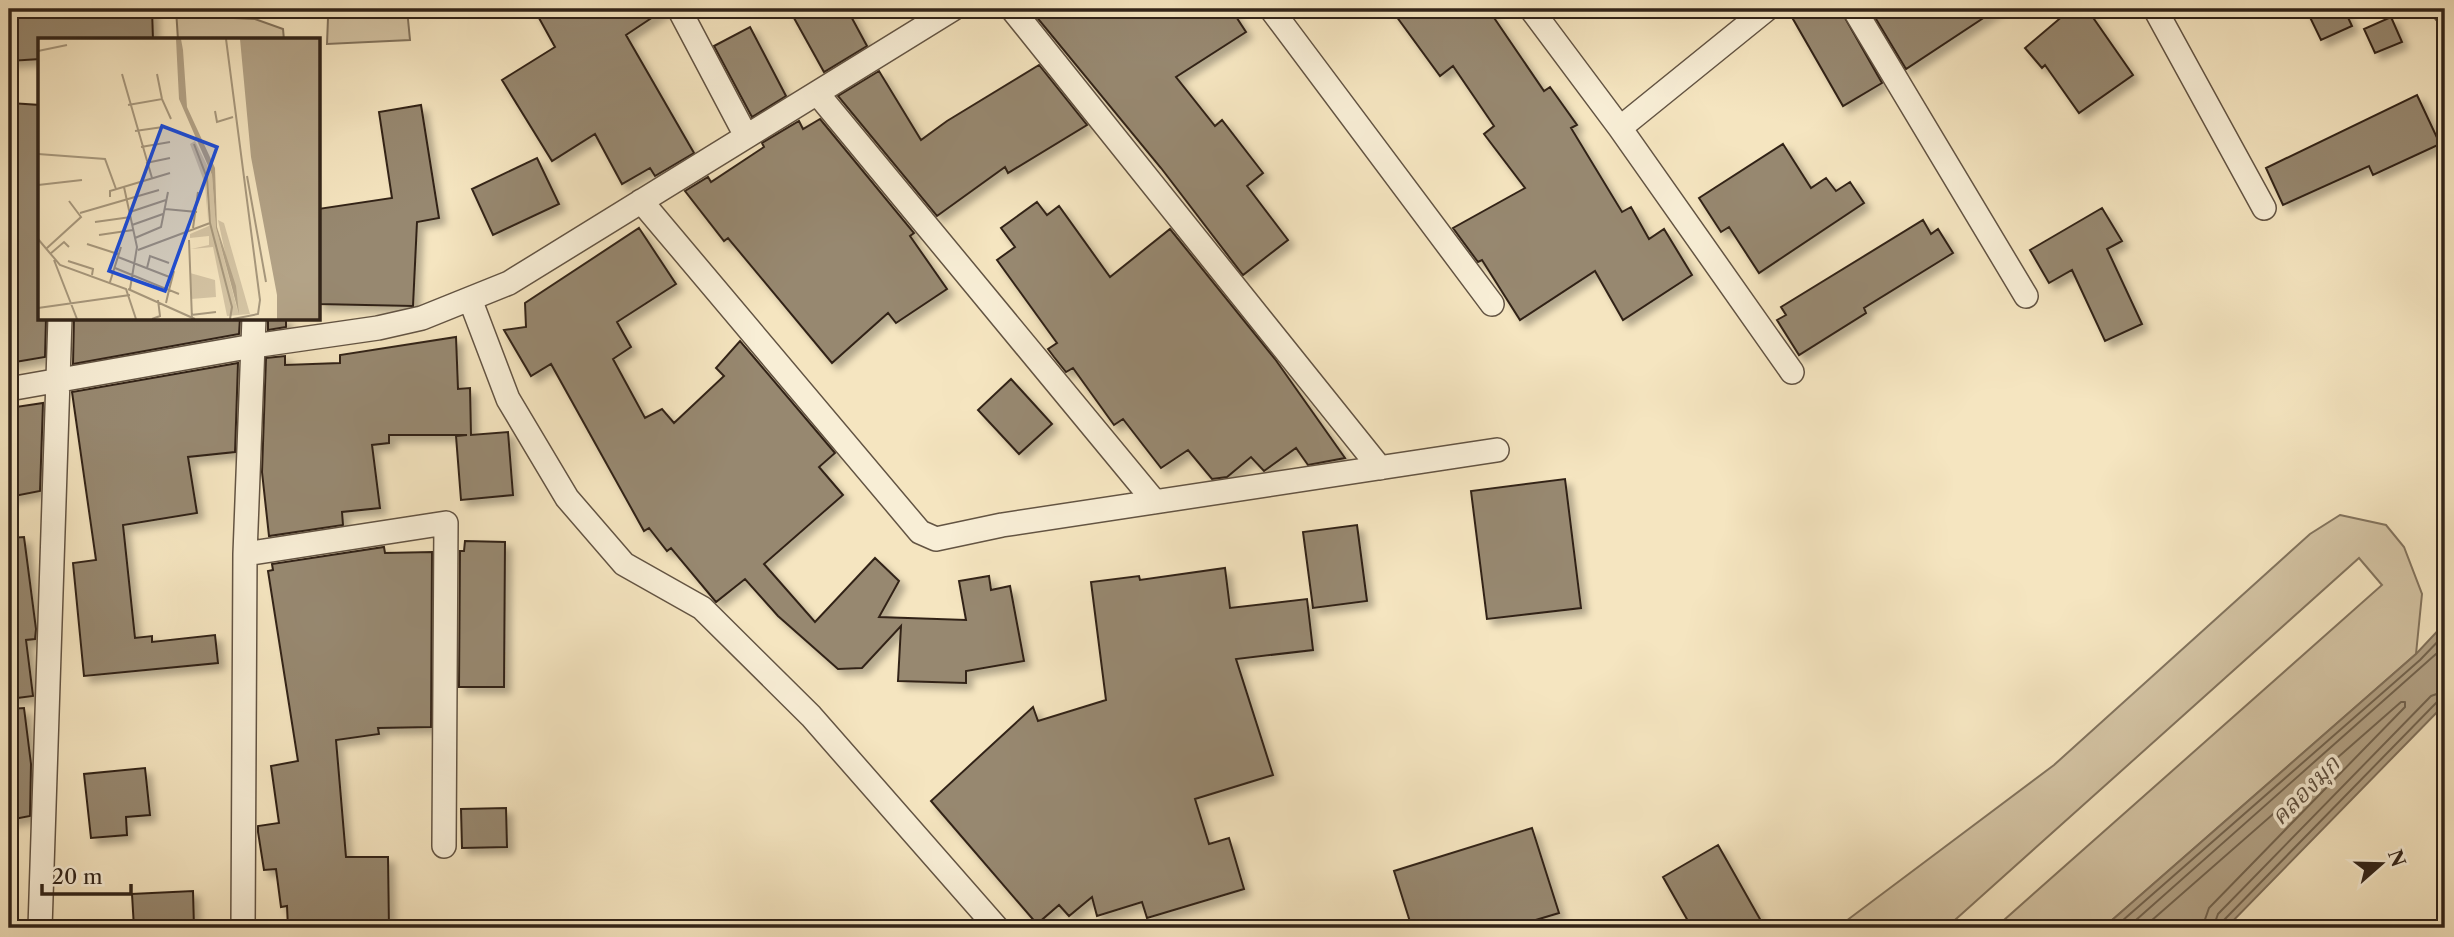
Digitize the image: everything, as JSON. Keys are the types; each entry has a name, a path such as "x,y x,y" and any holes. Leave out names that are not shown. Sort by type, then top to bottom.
{"street":[{"path":"678,9 746,136"},
{"path":"9,389 57,383 253,346 378,328 422,317 470,299 509,283 817,93 921,17 953,9"},
{"path":"1012,9 1380,468"},
{"path":"1271,9 1492,304"},
{"path":"1531,9 1620,128 1792,372"},
{"path":"1620,128 1767,9"},
{"path":"1854,9 2026,296"},
{"path":"2155,9 2264,208"},
{"path":"817,93 1155,502"},
{"path":"641,201 920,531 936,538 1002,525 1497,450"},
{"path":"470,299 508,399 567,498 624,564 702,608 811,716 997,928"},
{"path":"40,928 60,320"},
{"path":"243,928 245,554 254,320"},
{"path":"245,554 446,523 444,846"}],"shaded area":[{"path":"176,9 212,9 213,17 255,19 283,29 284,38 178,38"},
{"path":"387,9 407,9 410,40 327,44 328,18 387,14"},
{"path":"2340,515 2386,525 2404,547 2422,594 2416,654 2103,928 1995,928 2382,585 2359,558 1946,928 1841,928 1842,924 2054,765 2310,534"}],"water":[{"name":"คลองมุก","path":"2445,623 2445,704 2226,928 2103,928 2416,654"}],"building":[{"path":"9,9 152,9 153,38 38,38 38,59 9,61"},
{"path":"534,9 665,9 626,35 694,153 655,176 650,168 622,184 595,134 552,161 502,80 555,47"},
{"path":"789,9 847,9 867,46 824,72"},
{"path":"1030,9 1231,9 1246,32 1176,77 1215,126 1222,120 1263,173 1247,186 1288,240 1243,275 1161,168"},
{"path":"1391,9 1488,9 1544,91 1550,87 1577,125 1571,128 1622,212 1631,207 1649,239 1664,229 1692,275 1623,320 1595,271 1520,320 1482,260 1478,262 1453,228 1525,188 1484,134 1494,126 1453,66 1440,76"},
{"path":"1810,9 1840,9 1882,83 1843,106 1793,19"},
{"path":"1870,9 1997,9 1906,69"},
{"path":"2071,9 2087,9 2133,75 2079,113 2045,65 2042,68 2025,48"},
{"path":"2306,9 2344,9 2352,26 2321,40"},
{"path":"2391,17 2402,42 2375,53 2364,29"},
{"path":"750,27 786,96 752,117 714,46"},
{"path":"1039,65 1087,125 1008,173 1005,167 937,216 838,96 879,71 921,140"},
{"path":"2417,95 2440,144 2373,175 2369,166 2283,205 2266,168"},
{"path":"10,103 38,105 38,320 46,320 45,357 9,363"},
{"path":"421,105 439,218 417,222 413,306 320,304 320,209 392,198 379,112"},
{"path":"820,119 914,233 910,236 947,289 896,323 888,313 832,363 728,238 724,241 685,191 708,177 711,182 764,147 762,143 799,121 803,129"},
{"path":"1783,144 1811,188 1826,178 1836,191 1850,182 1864,203 1759,273 1729,227 1721,232 1699,198"},
{"path":"537,158 559,204 493,235 472,189"},
{"path":"1037,202 1047,215 1059,206 1110,277 1170,229 1275,359 1345,458 1308,465 1296,448 1264,471 1251,457 1227,477 1212,479 1188,450 1161,468 1123,419 1114,425 1073,368 1066,372 1054,357 1048,349 1057,343 997,260 1015,247 1001,228"},
{"path":"2102,208 2122,241 2107,249 2142,324 2105,341 2072,270 2049,283 2030,250"},
{"path":"1923,220 1931,234 1938,229 1953,253 1864,308 1866,313 1799,355 1777,320 1786,315 1781,307"},
{"path":"639,228 676,284 617,322 631,347 613,359 645,418 662,409 674,423 724,376 716,368 740,341 835,453 819,467 843,495 764,564 815,622 875,558 899,581 879,617 966,620 959,581 989,576 991,590 1010,586 1024,661 966,671 966,683 898,681 901,626 862,668 838,669 778,616 745,579 716,602 671,548 667,551 649,528 644,531 551,364 531,376 504,330 526,327 525,303"},
{"path":"74,320 240,320 239,334 73,364"},
{"path":"268,320 286,320 286,327 268,330"},
{"path":"456,337 458,389 470,388 471,435 508,432 513,495 461,500 456,436 467,435 389,435 389,443 372,445 380,508 342,512 343,525 269,536 262,472 266,358 285,356 285,365 340,363 340,355"},
{"path":"238,363 235,452 188,457 197,513 123,525 135,638 152,636 152,642 215,635 218,663 84,676 73,563 96,560 72,392"},
{"path":"1011,379 1052,424 1019,454 978,410"},
{"path":"43,403 40,491 9,497 9,408"},
{"path":"1565,479 1581,608 1487,619 1471,491"},
{"path":"1357,525 1367,601 1313,608 1303,532"},
{"path":"24,537 36,629 35,639 26,640 33,696 9,699 9,538"},
{"path":"465,541 505,542 504,687 459,687 460,551 464,551"},
{"path":"384,547 385,553 432,552 431,727 378,728 379,734 336,740 346,857 388,857 389,928 288,928 287,906 281,907 276,869 264,870 258,832 258,826 279,823 271,766 298,761 268,571 273,570 272,564"},
{"path":"1225,568 1230,608 1307,599 1313,650 1236,659 1273,775 1195,799 1209,844 1229,838 1244,889 1147,918 1142,902 1097,916 1092,897 1069,916 1059,905 1037,924 931,801 1033,707 1038,721 1106,700 1091,582 1139,576 1140,580"},
{"path":"24,708 31,764 30,816 9,820 9,709"},
{"path":"145,768 150,815 126,817 127,835 91,838 84,774"},
{"path":"506,808 507,847 462,848 461,809"},
{"path":"1532,828 1559,913 1509,928 1412,928 1394,871"},
{"path":"1718,845 1765,928 1692,928 1663,877"},
{"path":"193,891 194,928 134,928 132,894"}]}
